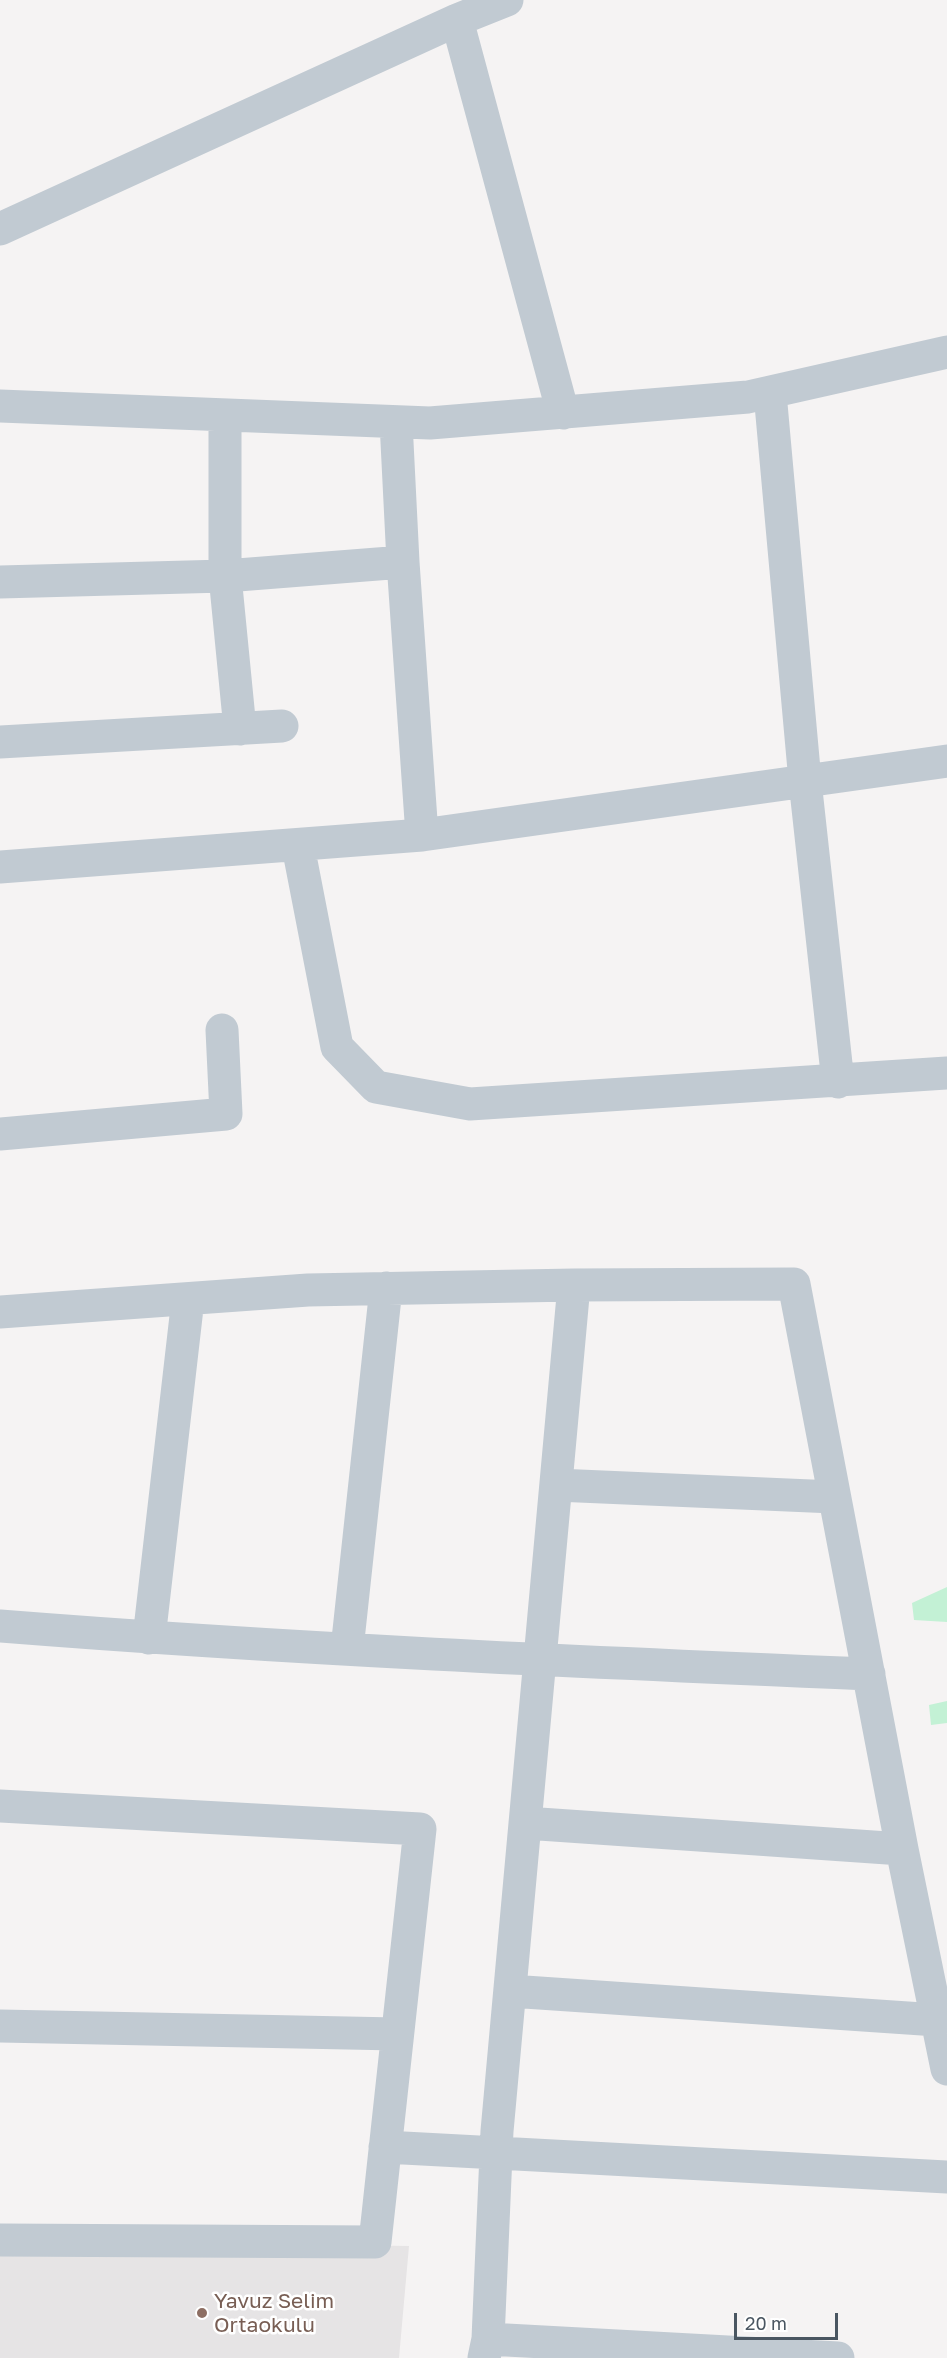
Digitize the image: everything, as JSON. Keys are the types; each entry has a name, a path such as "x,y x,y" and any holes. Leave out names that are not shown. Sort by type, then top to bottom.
{"street":[{"path":"0,229 457,20 507,0"},
{"path":"457,20 563,413"},
{"path":"0,406 430,423 748,397 947,352"},
{"path":"770,393 805,781 838,1082"},
{"path":"225,415 225,576 240,729"},
{"path":"396,422 403,562 422,835"},
{"path":"0,582 225,576 403,562"},
{"path":"0,742 282,726"},
{"path":"0,867 422,835 947,761"},
{"path":"298,846 337,1047 376,1087 470,1104 838,1082 946,1078"},
{"path":"0,1134 226,1114 222,1030"},
{"path":"0,1312 308,1290 794,1284 902,1849 947,2069"},
{"path":"574,1285 496,2154 486,2348 838,2358"},
{"path":"347,1649 386,1288"},
{"path":"149,1638 188,1299"},
{"path":"556,1485 834,1497"},
{"path":"0,1626 149,1638 540,1660 868,1674"},
{"path":"0,1806 420,1829 375,2242 0,2240"},
{"path":"525,1823 902,1849"},
{"path":"510,1991 937,2020"},
{"path":"0,2026 397,2034"},
{"path":"385,2147 947,2177"}],"shaded area":[{"name":"Yavuz Selim Ortaokulu","path":"0,2240 409,2246 399,2358 0,2358"}],"green space":[{"path":"947,1587 947,1622 914,1620 912,1603"},
{"path":"947,1701 947,1723 931,1725 929,1705"}],"place":[{"name":"Yavuz Selim Ortaokulu","path":"202,2313"}]}
